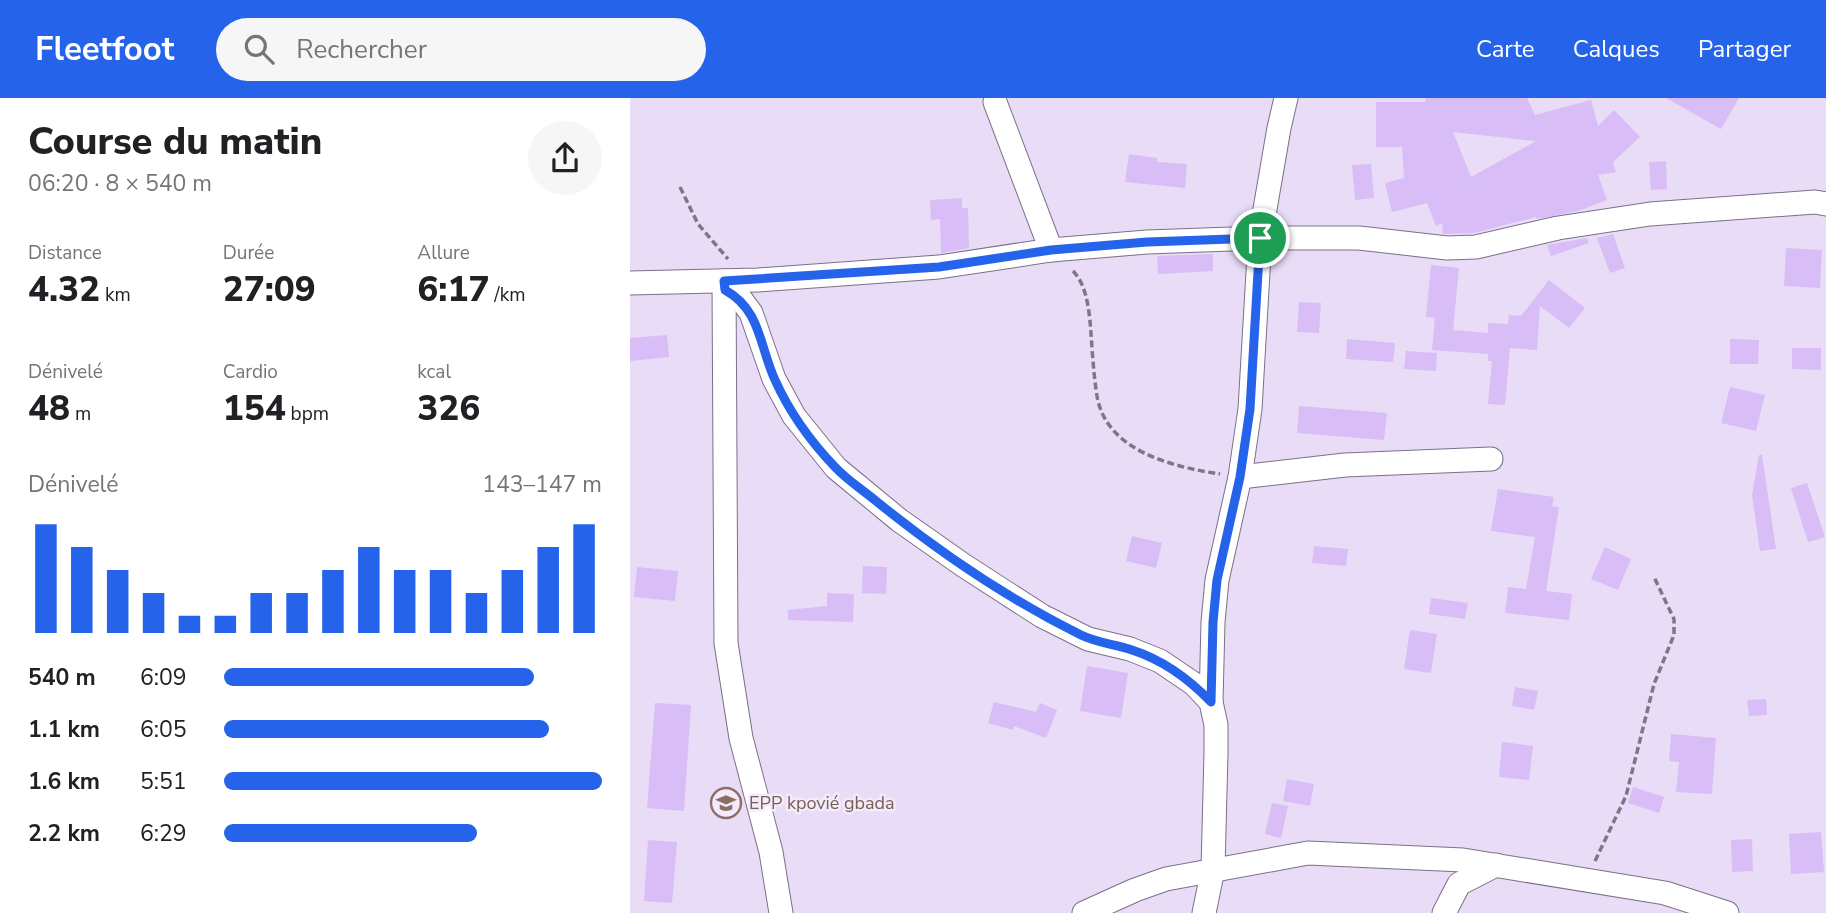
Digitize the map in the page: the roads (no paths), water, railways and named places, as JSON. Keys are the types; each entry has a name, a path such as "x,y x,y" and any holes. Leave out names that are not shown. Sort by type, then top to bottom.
{"street":[{"path":"1203,913 1213,869 1216,725 1211,702 1217,580 1240,477 1250,409 1260,238 1286,98"},
{"path":"995,102 1051,250"},
{"path":"630,283 724,285 758,280 939,267 1051,250 1147,242 1359,238 1447,248 1476,247 1558,228 1650,214 1815,202 1826,204"},
{"path":"724,285 740,298 751,313 774,379 794,416 836,468 899,520 1042,616 1088,639 1130,649 1160,661 1194,684 1211,702"},
{"path":"724,285 726,643 741,738 771,852 781,913"},
{"path":"1240,477 1345,465 1491,459"},
{"path":"1084,913 1166,879 1308,853 1463,860 1665,893 1727,913"},
{"path":"1444,913 1459,884 1496,865"}],"place":[{"name":"EPP kpovié gbada","path":"726,803"}]}
